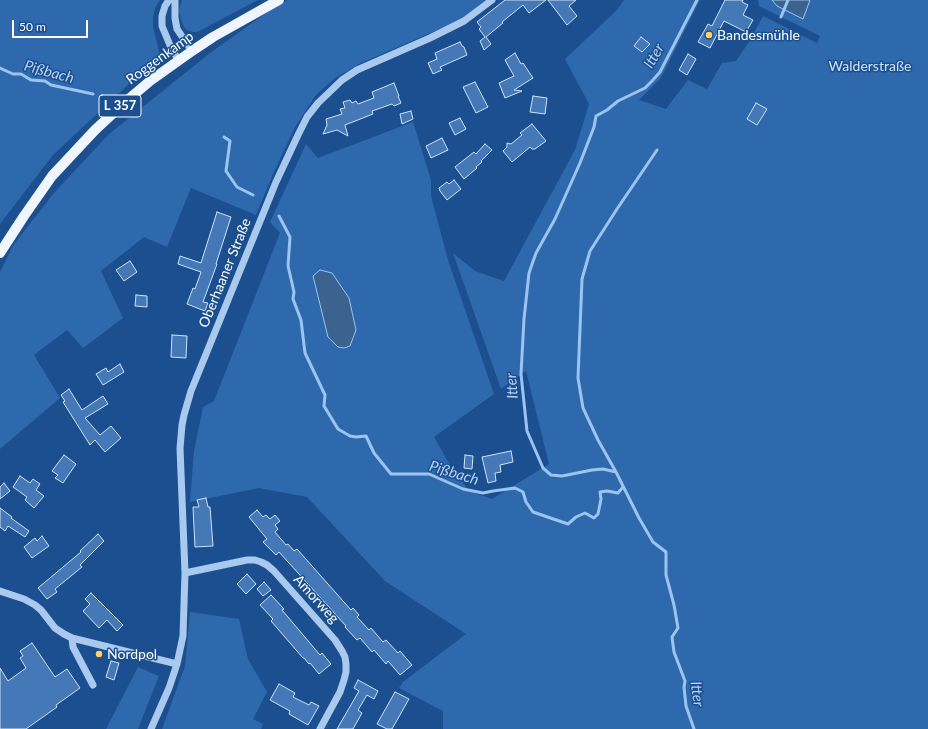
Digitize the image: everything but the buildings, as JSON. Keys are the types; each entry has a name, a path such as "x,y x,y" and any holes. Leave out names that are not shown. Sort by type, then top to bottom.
{"main road":[{"name":"Roggenkamp","path":"0,253 9,237 52,176 95,130 124,103 150,81 192,51 220,33 279,0"}],"street":[{"path":"169,0 165,6 162,16 162,26 172,50 179,60"},
{"path":"175,0 175,18 177,29 192,51"},
{"name":"Oberhaaner Straße","path":"151,729 177,664 183,636 185,573 180,448 181,429 191,391 276,182 307,117 318,103 342,80 356,70 423,42 464,21 492,0"},
{"name":"Amorweg","path":"185,573 247,560 261,562 274,571 335,640 345,657 346,672 340,692 320,729"},
{"path":"0,591 24,599 35,605 56,628 72,638 177,664"},
{"path":"72,638 73,647 93,686"}],"green space":[{"path":"0,0 160,0 155,8 153,27 160,55 53,155 0,224"},
{"path":"182,0 258,0 197,32 193,32 184,27 181,20 179,10"},
{"path":"288,0 485,0 464,17 361,63 335,78 316,95 295,127 256,215 191,188 167,247 144,237 101,271 123,318 83,348 67,330 34,355 60,398 0,449 0,272 14,244 54,193 109,134 210,53 273,8"},
{"name":"Walderstraße","path":"624,0 700,0 661,78 639,100 666,109 688,80 707,89 722,63 736,61 749,42 763,16 817,43 820,36 759,6 758,0 928,0 928,729 443,729 443,711 399,688 403,682 466,634 385,581 307,497 259,488 190,502 194,451 203,407 214,401 280,233 270,222 306,144 318,158 413,122 431,180 431,196 448,260 494,394 434,437 449,463 469,491 492,499 549,464 526,371 501,389 453,253 475,271 504,281 575,150 589,104 565,59 616,11"},
{"path":"190,612 239,619 248,659 267,692 253,719 263,724 261,729 162,729 185,666"},
{"path":"138,667 159,676 138,729 106,729"}],"shaded area":[{"path":"772,0 810,0 803,19 777,6"},
{"path":"320,270 332,273 349,298 356,330 350,346 344,348 338,347 328,337 313,276"}],"waterway":[{"name":"Itter","path":"694,729 686,706 684,687 685,681 674,652 672,637 678,628 666,575 666,552 653,542 616,472 603,469 562,476 551,475 543,468 527,431 521,374 524,319 529,273 536,253 555,219 580,163 594,127 596,116 607,110 618,101 645,88 660,72 697,0"},
{"path":"781,17 788,0"},
{"name":"Pißbach","path":"0,68 13,74 21,74 31,80 45,81 51,85 93,94"},
{"name":"Pißbach","path":"224,137 230,141 226,171 237,187 253,195"},
{"path":"616,472 598,440 583,408 578,378 582,279 590,251 657,150"},
{"name":"Pißbach","path":"279,216 290,237 288,266 294,292 293,299 301,320 305,353 325,395 324,406 338,429 350,436 366,436 374,453 391,474 429,474 463,489 483,493 515,488 523,492 526,502 533,512 568,524 576,517 585,513 594,518 598,514 601,499 600,492 607,491 618,493 623,487"}],"place":[{"name":"Bandesmühle","path":"709,35"},
{"name":"Nordpol","path":"99,654"}]}
